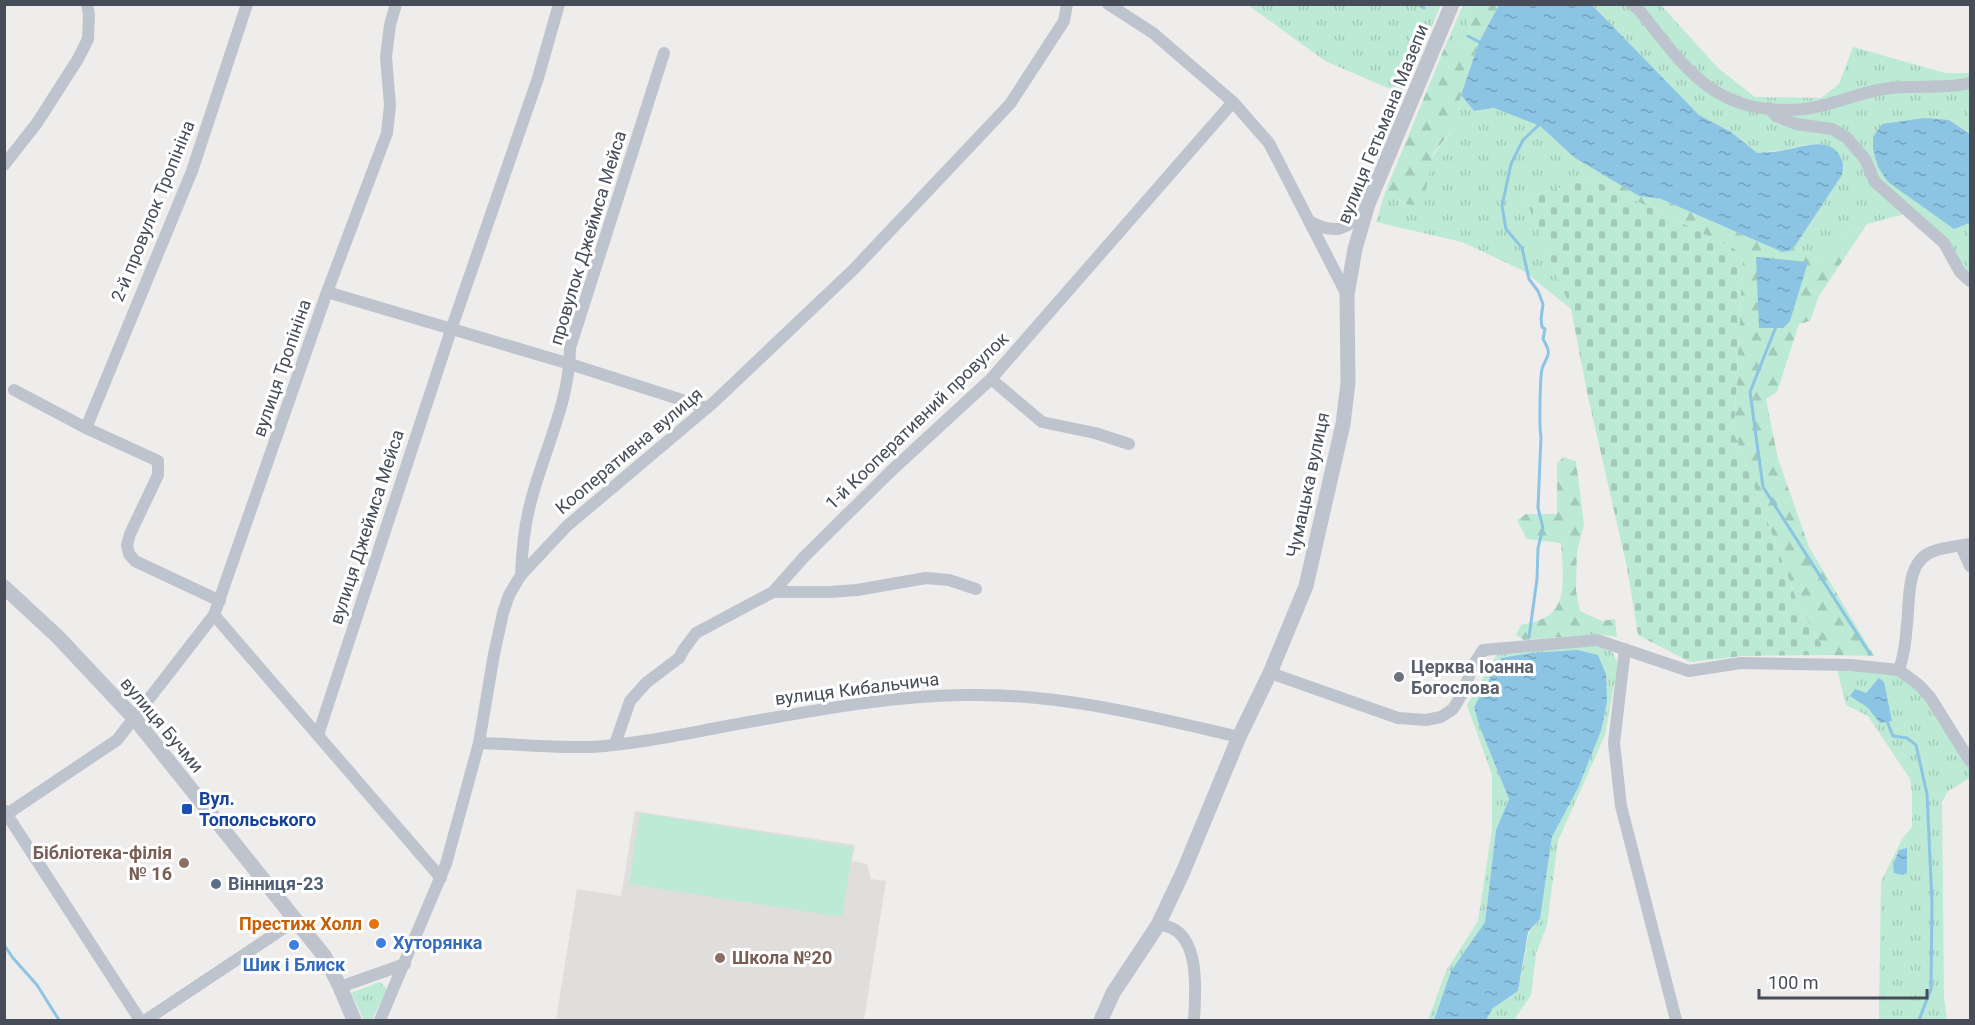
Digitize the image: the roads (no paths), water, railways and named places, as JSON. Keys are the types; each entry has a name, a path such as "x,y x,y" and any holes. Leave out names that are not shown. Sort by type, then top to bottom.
{"street":[{"path":"4,165 38,123 78,59 88,39 90,14 87,4"},
{"name":"2-й провулок Тропініна","path":"86,428 192,171 247,4"},
{"name":"вулиця Тропініна","path":"5,813 117,740 214,615 327,292 387,133 390,105 386,57 390,25 396,4"},
{"name":"вулиця Джеймса Мейса","path":"318,735 451,330 538,78 559,4"},
{"name":"Кооперативна вулиця","path":"380,1020 441,878 479,743 503,613 509,595 521,575 567,526 707,408 854,269 1010,104 1064,21 1067,4"},
{"name":"Чумацька вулиця","path":"1101,1020 1113,993 1158,925 1183,872 1239,737 1270,673 1306,586 1343,424 1348,383 1347,295 1269,142 1233,102 1153,33 1108,4"},
{"name":"вулиця Гетьмана Мазепи","path":"1347,295 1355,249 1368,204 1452,4"},
{"path":"1632,4 1684,67 1710,88 1738,103 1752,107 1804,109 1885,88 1956,86 1971,82"},
{"name":"провулок Джеймса Мейса","path":"521,575 525,527 531,499 568,381 570,348 664,53"},
{"name":"1-й Кооперативний провулок","path":"615,744 630,701 646,683 679,658 696,633 773,592 804,557 891,471 991,379 1233,102"},
{"path":"1769,108 1776,116 1796,124 1832,129 1846,138 1865,159 1875,182 1944,243 1960,272 1971,281"},
{"path":"1308,220 1325,230 1339,229 1356,220 1368,204"},
{"path":"327,292 570,364 707,408"},
{"path":"991,379 1042,422 1095,433 1129,444"},
{"path":"14,390 86,428 158,461 158,475 130,534 127,545 129,555 135,561 220,601"},
{"path":"1899,670 1904,655 1911,577 1924,556 1934,550 1966,545 1971,566"},
{"path":"773,592 857,590 926,578 949,580 976,589"},
{"name":"вулиця Бучми","path":"4,587 58,637 135,719 325,957 354,1020"},
{"path":"214,615 441,878"},
{"path":"1270,673 1398,718 1426,720 1441,717 1453,709 1462,694 1474,664 1484,650 1597,640 1689,671 1741,663 1851,665 1899,670 1919,685 1930,697 1971,761"},
{"path":"1624,649 1614,743 1621,806 1676,1020"},
{"name":"вулиця Кибальчича","path":"479,743 592,747 669,737 788,715 895,699 966,695 1035,698 1106,707 1239,737"},
{"path":"5,813 140,1020"},
{"path":"147,1020 296,920"},
{"path":"1158,925 1168,925 1179,930 1185,939 1195,973 1194,1020"},
{"path":"340,987 405,964"}],"water":[{"path":"1499,5 1592,5 1699,115 1731,132 1757,153 1782,151 1813,144 1827,145 1838,153 1841,159 1842,175 1795,246 1790,251 1782,252 1661,199 1639,196 1575,158 1540,126 1494,108 1474,111 1461,95 1479,42"},
{"path":"1924,118 1949,120 1970,134 1970,223 1954,229 1888,182 1878,167 1873,149 1873,137 1882,124"},
{"path":"1756,257 1808,262 1790,321 1783,328 1759,328"},
{"path":"1578,650 1598,655 1606,674 1607,701 1601,731 1578,788 1552,837 1540,919 1528,932 1518,991 1493,1008 1486,1020 1434,1020 1451,971 1485,922 1496,830 1509,799 1474,707 1501,658 1531,653"},
{"path":"1879,678 1884,682 1892,721 1880,723 1867,707 1850,696 1855,689 1866,693"},
{"path":"1907,848 1907,873 1903,875 1894,873 1894,863 1899,850"}],"waterway":[{"path":"1418,4 1424,8"},
{"path":"1468,36 1481,43"},
{"path":"1529,637 1537,579 1538,548 1543,528 1538,508 1540,392 1542,369 1548,352 1543,339 1545,329 1542,327 1541,319 1543,304 1538,291 1529,279 1522,248 1506,229 1502,206 1511,164 1523,140 1541,123"},
{"path":"1777,324 1750,392 1763,487 1870,654"},
{"path":"1886,719 1893,736 1907,738 1916,745 1927,794 1932,902 1931,989 1919,1020"},
{"path":"4,945 37,985 59,1020"}],"place":[{"name":"Церква Іоанна Богослова","path":"1399,677"},
{"name":"Вул. Топольського","path":"187,809"},
{"name":"Бібліотека-філія № 16","path":"184,863"},
{"name":"Вінниця-23","path":"216,884"},
{"name":"Престиж Холл","path":"374,924"},
{"name":"Хуторянка","path":"381,943"},
{"name":"Шик і Блиск","path":"294,945"},
{"name":"Школа №20","path":"720,958"}]}
